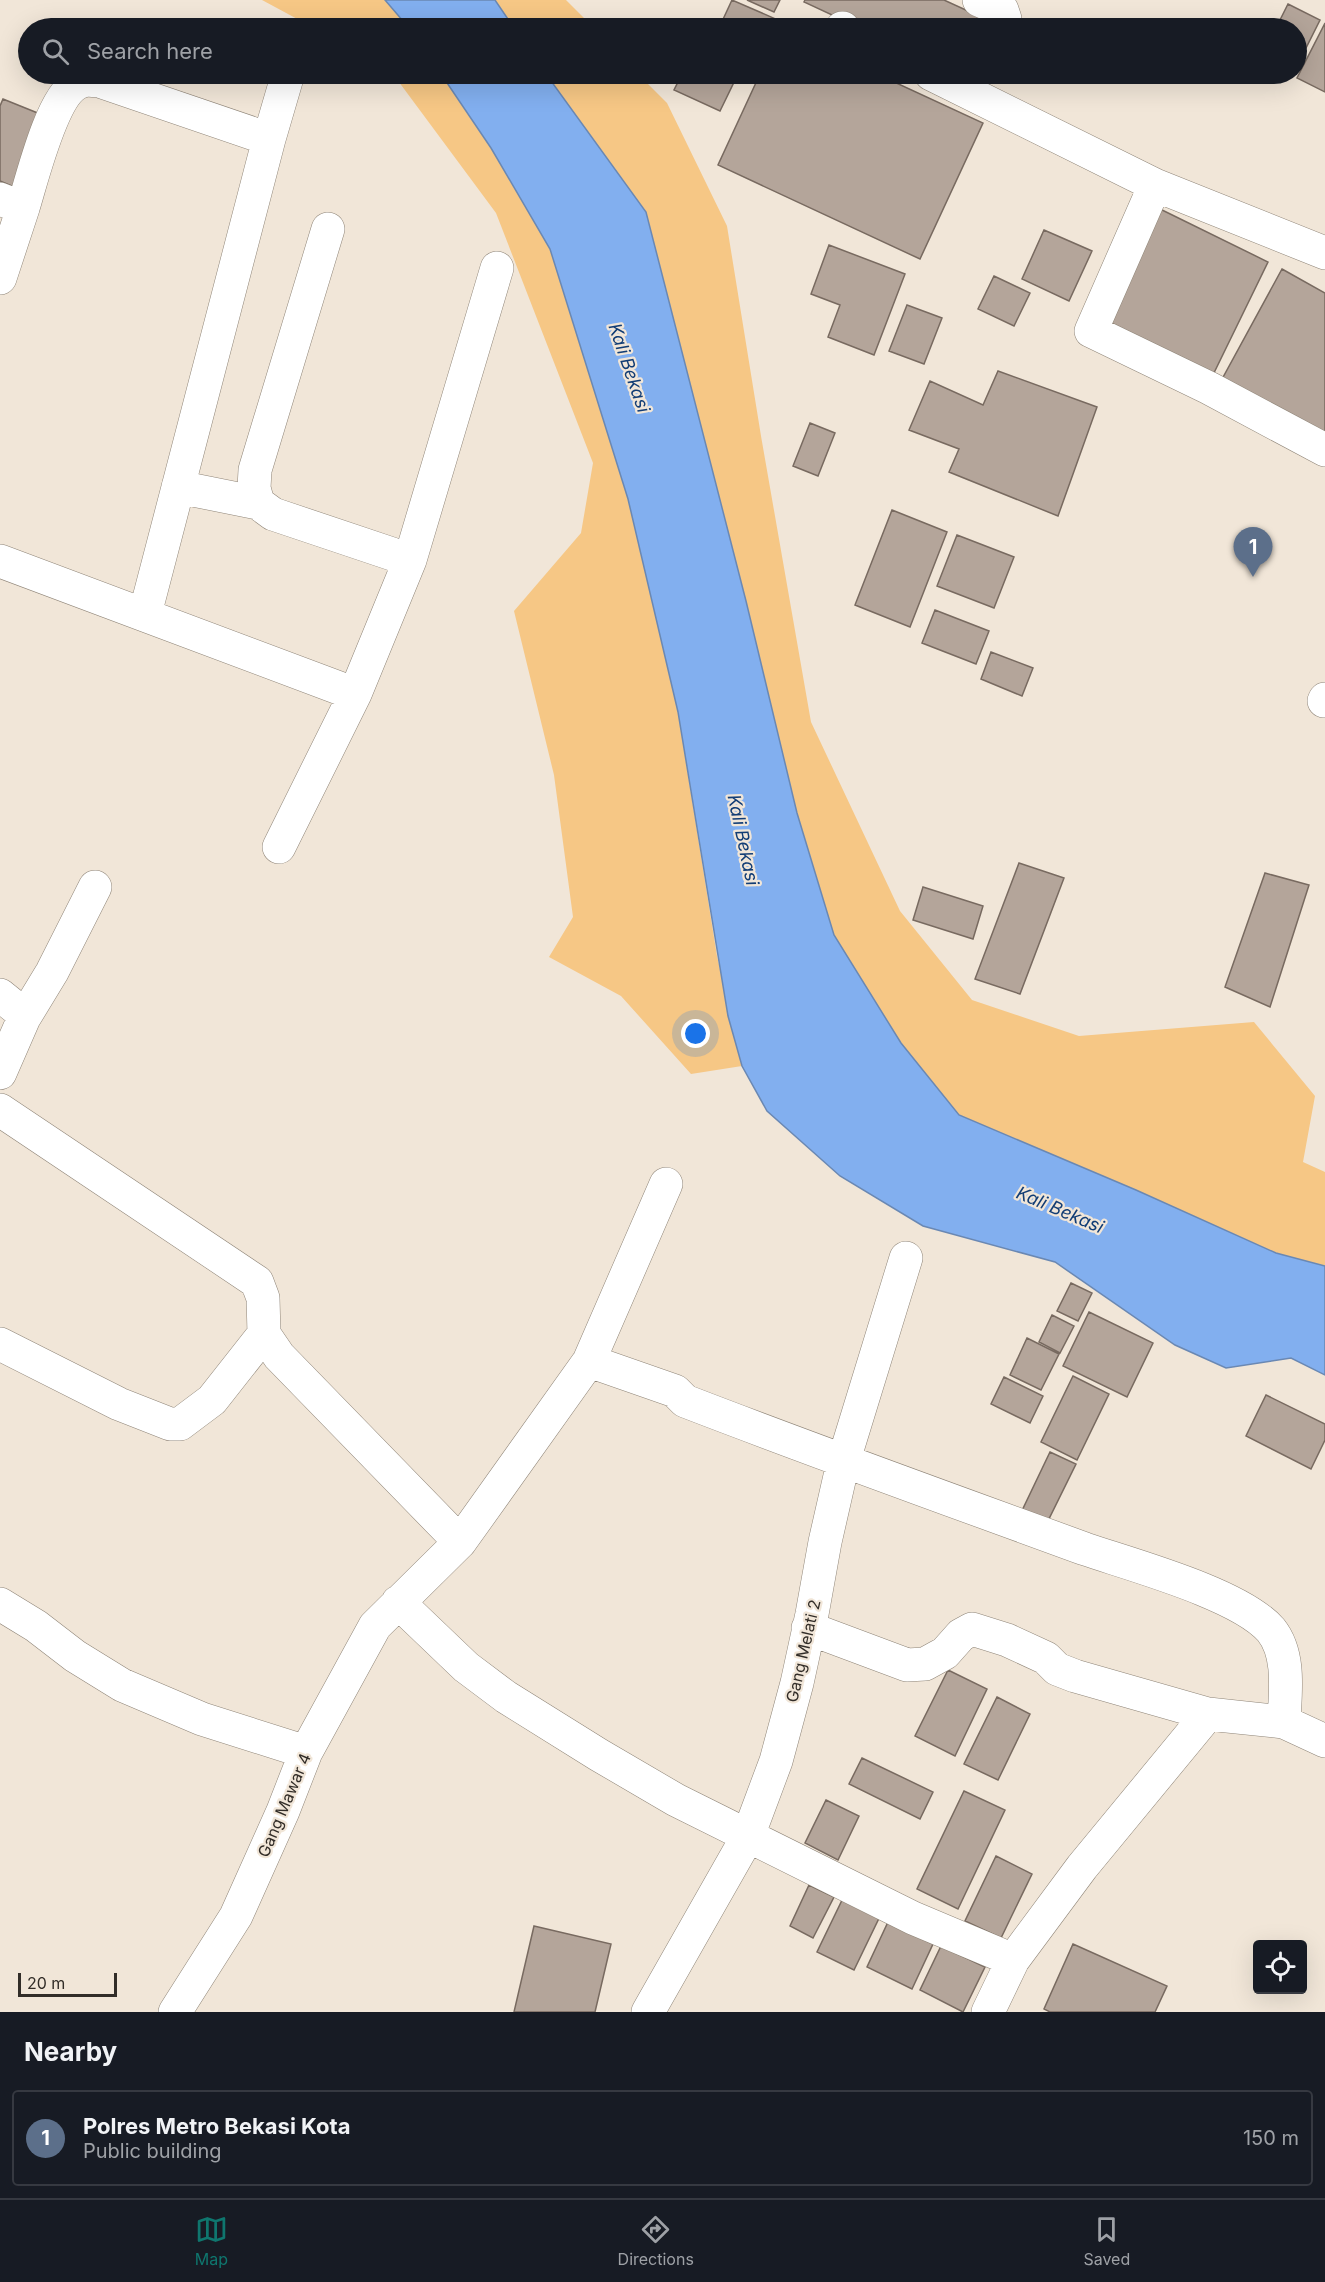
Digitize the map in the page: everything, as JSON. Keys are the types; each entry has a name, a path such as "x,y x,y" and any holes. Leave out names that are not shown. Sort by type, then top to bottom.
{"street":[{"path":"979,0 1002,10 1005,18"},
{"path":"0,278 12,203 54,114 65,95 75,84"},
{"path":"108,84 269,139"},
{"path":"145,614 285,84"},
{"path":"979,85 1155,185 1325,253"},
{"path":"1155,185 1090,331 1209,388 1325,450"},
{"path":"258,503 254,488 255,470 328,229"},
{"path":"279,847 355,694 410,560 497,268"},
{"path":"178,487 258,503 273,514 410,560"},
{"path":"0,561 355,694"},
{"path":"0,1073 24,1018 52,972 95,887"},
{"path":"0,995 21,1012 24,1018"},
{"path":"0,1110 257,1282 263,1298 264,1334 279,1356 460,1542"},
{"name":"Gang Mawar 4","path":"176,2012 236,1916 283,1811 306,1752 375,1626 460,1542 589,1361 666,1184"},
{"name":"Gang Melati 2","path":"648,2012 748,1836 776,1761 808,1628 843,1462 906,1258"},
{"path":"0,1344 119,1404 170,1424 180,1424 212,1400 264,1334"},
{"path":"589,1361 675,1391 685,1401 843,1462 1186,1583 1254,1615 1271,1630 1280,1646 1284,1662 1284,1722"},
{"path":"398,1602 466,1666 506,1697 676,1800 913,1918 1013,1960"},
{"path":"0,1604 36,1626 75,1656 122,1685 202,1719 306,1752"},
{"path":"808,1628 907,1665 925,1664 945,1653 961,1635 972,1629 1007,1640 1046,1658 1057,1669 1075,1676 1208,1714 1284,1722 1325,1741"},
{"path":"988,2012 1013,1960 1082,1867 1208,1714"}],"shaded area":[{"path":"262,0 385,0 400,18 295,18"},
{"path":"495,0 566,0 584,18 507,18"},
{"path":"400,84 448,84 491,148 550,249 628,499 678,712 717,956 742,1066 691,1074 621,996 549,957 573,917 554,775 514,611 581,533 593,463 496,213"},
{"path":"553,84 648,84 667,103 727,226 811,722 900,911 972,1000 1079,1036 1254,1022 1315,1096 1303,1162 1325,1172 1325,1266 1276,1253 1136,1190 959,1115 901,1043 834,935 797,813 746,601 646,212"}],"water":[{"path":"385,0 495,0 507,18 400,18"},
{"name":"Kali Bekasi","path":"448,84 553,84 646,212 746,601 797,813 834,935 901,1043 959,1115 1136,1190 1276,1253 1325,1266 1325,1375 1291,1358 1226,1368 1175,1345 1055,1262 923,1226 840,1176 767,1111 742,1066 728,1016 678,712 628,499 550,249 491,148"}],"building":[{"path":"732,0 773,18 724,18"},
{"path":"747,0 780,0 774,12"},
{"path":"805,0 944,0 983,18 838,18 804,2"},
{"path":"1288,4 1320,20 1307,46 1307,18 1281,18"},
{"path":"1325,23 1325,92 1307,83 1307,58"},
{"path":"677,84 733,84 720,111 674,90"},
{"path":"755,84 899,84 983,123 920,259 718,165"},
{"path":"3,99 50,118 21,190 0,181 0,106"},
{"path":"1158,208 1268,262 1210,381 1101,326"},
{"path":"1044,230 1092,251 1069,301 1022,279"},
{"path":"829,245 905,274 874,355 828,337 840,305 811,294"},
{"path":"1282,269 1325,293 1325,439 1221,381"},
{"path":"994,276 1030,293 1014,326 978,309"},
{"path":"907,305 942,318 924,364 889,351"},
{"path":"998,371 1097,407 1058,516 949,472 959,449 909,430 930,381 983,405"},
{"path":"810,423 835,433 818,476 793,466"},
{"path":"892,510 947,532 910,627 855,605"},
{"path":"957,535 1014,557 994,608 937,586"},
{"path":"935,610 989,631 976,664 922,643"},
{"path":"991,652 1033,668 1022,696 981,679"},
{"path":"1019,863 1064,878 1020,994 975,979"},
{"path":"1265,873 1309,885 1270,1007 1225,987"},
{"path":"923,887 983,906 973,939 913,920"},
{"path":"1071,1283 1092,1293 1078,1321 1057,1311"},
{"path":"1089,1312 1153,1343 1127,1397 1063,1366"},
{"path":"1052,1315 1074,1326 1060,1353 1039,1342"},
{"path":"1027,1338 1059,1354 1041,1390 1010,1375"},
{"path":"1073,1376 1109,1394 1077,1460 1041,1442"},
{"path":"1004,1377 1043,1396 1030,1423 991,1404"},
{"path":"1266,1395 1325,1424 1325,1440 1311,1469 1246,1436"},
{"path":"1050,1452 1076,1464 1043,1531 1018,1519"},
{"path":"948,1670 987,1689 955,1756 915,1736"},
{"path":"997,1697 1030,1714 998,1780 964,1764"},
{"path":"862,1758 933,1792 920,1819 849,1784"},
{"path":"964,1791 1005,1810 958,1909 917,1889"},
{"path":"826,1800 859,1816 838,1860 805,1843"},
{"path":"996,1856 1032,1874 1001,1938 965,1921"},
{"path":"809,1885 834,1897 813,1938 790,1926"},
{"path":"845,1894 882,1912 854,1970 817,1952"},
{"path":"888,1922 933,1944 912,1989 867,1967"},
{"path":"534,1926 611,1944 595,2012 514,2012"},
{"path":"1073,1944 1167,1986 1155,2012 1050,2012 1044,2009"},
{"path":"941,1946 985,1967 963,2012 920,1990"}],"place":[{"name":"Polres Metro Bekasi Kota","path":"1253,577"}]}
